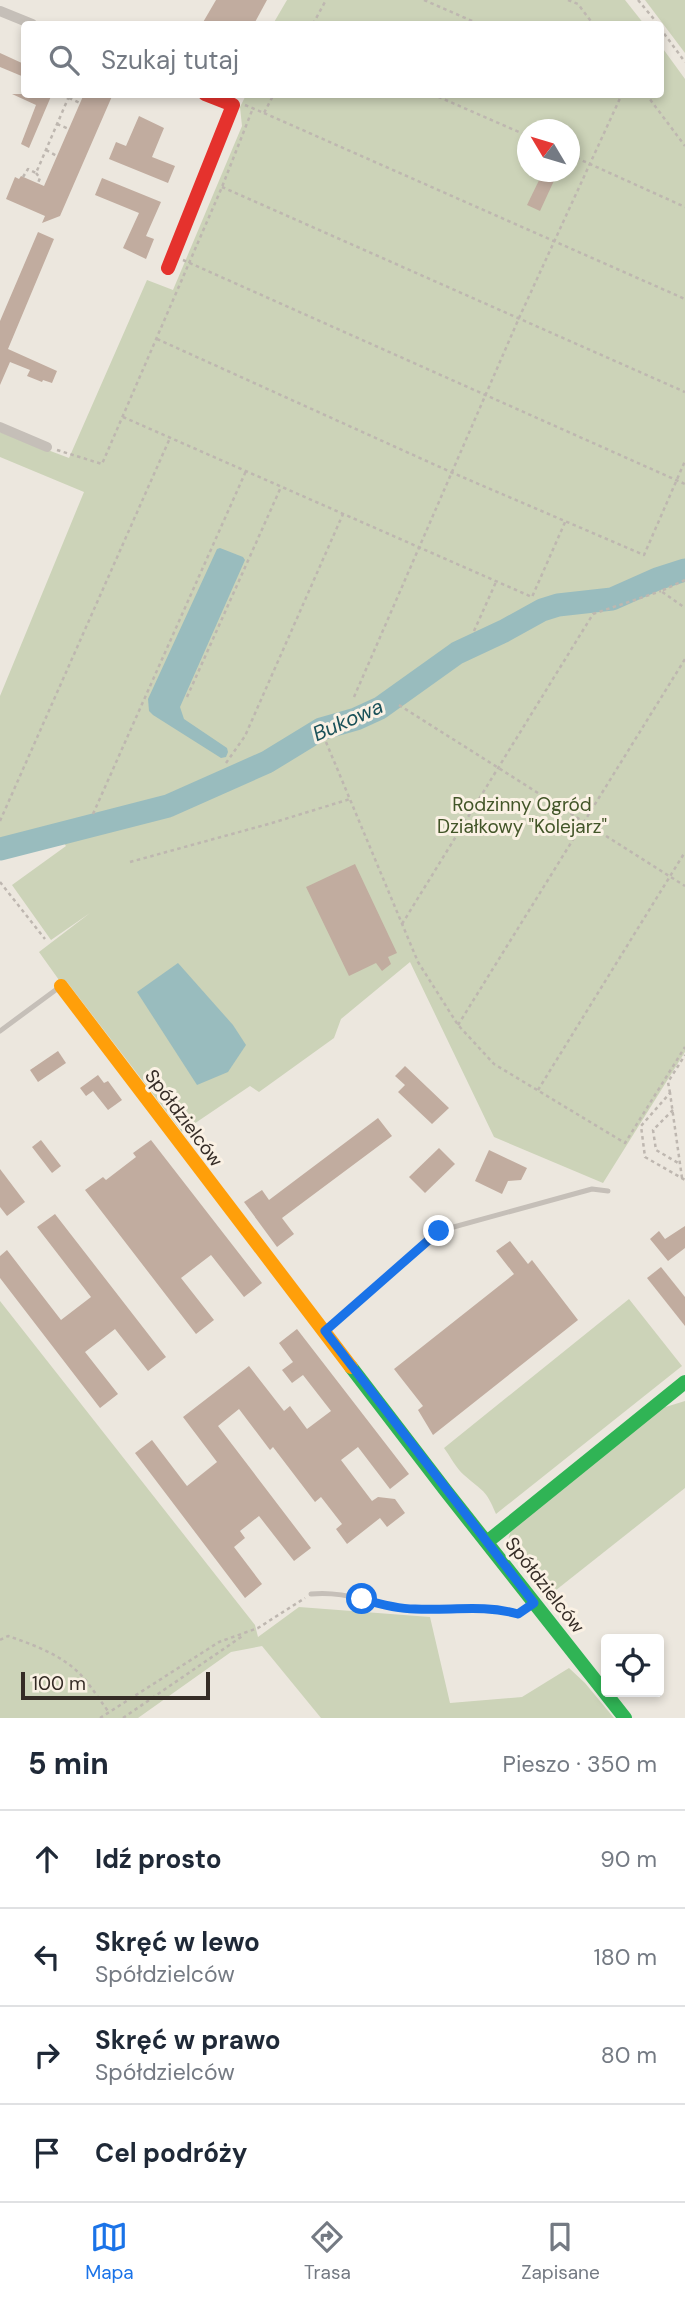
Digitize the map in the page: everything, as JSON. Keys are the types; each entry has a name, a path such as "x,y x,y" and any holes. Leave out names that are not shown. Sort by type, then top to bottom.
{"street":[{"path":"0,11 25,21"},
{"path":"168,268 237,104 218,98"},
{"path":"0,427 47,447"},
{"name":"Spółdzielców","path":"61,986 186,1152 625,1718"},
{"name":"Spółdzielców","path":"487,1542 685,1382"}],"lane":[{"name":"Spółdzielców","path":"0,1031 61,986"},
{"path":"325,1331 439,1231 592,1189 608,1191"},
{"path":"311,1594 343,1594 387,1606 415,1609 493,1608 518,1614 534,1603"}],"path":[{"path":"315,21 326,0"},
{"path":"424,0 472,21"},
{"path":"568,0 578,4 591,21"},
{"path":"638,0 655,21"},
{"path":"664,33 685,62"},
{"path":"36,173 68,98"},
{"path":"71,98 80,103"},
{"path":"264,113 272,98"},
{"path":"441,98 517,132"},
{"path":"354,697 519,318 620,98"},
{"path":"649,98 685,146"},
{"path":"237,104 253,108 685,299"},
{"path":"47,447 102,464 222,187 253,108"},
{"path":"57,124 69,130"},
{"path":"46,150 57,156"},
{"path":"580,159 685,207"},
{"path":"23,177 28,169 46,181"},
{"path":"38,183 40,178"},
{"path":"222,187 685,392"},
{"path":"188,262 685,484"},
{"path":"157,339 453,473 643,555 685,461"},
{"path":"123,417 532,597 566,520"},
{"path":"0,821 170,438"},
{"path":"93,814 246,471"},
{"path":"187,697 281,487"},
{"path":"226,763 245,736 342,514"},
{"path":"402,924 593,614 685,580"},
{"path":"474,631 496,582"},
{"path":"661,591 685,608"},
{"path":"458,1025 685,659"},
{"path":"399,705 685,886"},
{"path":"326,742 418,962 458,1025 494,1063 625,1143 685,1047"},
{"path":"131,862 350,799"},
{"path":"538,1090 685,852"},
{"path":"0,882 45,939"},
{"path":"684,1179 668,1082 685,1055"},
{"path":"670,1093 641,1126 645,1157 684,1179"},
{"path":"673,1110 653,1130 656,1150 680,1164"},
{"path":"100,1718 219,1642 258,1628 311,1594"},
{"path":"123,1718 247,1633"},
{"path":"0,1640 8,1636 60,1658 80,1674 108,1712"}],"green space":[{"path":"287,0 625,0 642,21 275,21"},
{"path":"645,0 685,0 685,53 664,25 664,21 661,21"},
{"path":"664,50 685,79 685,562 606,590 557,596 441,654 368,705 308,730 277,750 180,794 0,844 0,696 84,492 0,457 0,432 69,458 147,280 173,290 242,126 240,107 244,98 664,98"},
{"name":"Rodzinny Ogród Działkowy \"Kolejarz\"","path":"685,575 685,1052 603,1183 494,1137 410,962 341,1019 334,1038 259,1092 250,1086 182,1132 67,982 59,980 39,952 90,913 51,940 12,885 66,846 61,839 180,806 258,771 319,736 385,710 451,664 536,620 556,612 604,605"},
{"path":"629,1299 682,1366 496,1514 486,1495 461,1472 444,1448"},
{"path":"0,1301 255,1625 258,1637 299,1607 430,1617 450,1703 522,1697 569,1668 614,1718 321,1718 262,1646 231,1652 138,1718 0,1718"},
{"path":"685,1401 685,1488 551,1594 508,1541 511,1529 659,1409"}],"water":[{"path":"217,549 245,560 180,707 184,719 227,748 226,757 221,758 153,715 149,711 148,699"},
{"path":"178,963 233,1025 246,1045 228,1072 197,1085 137,992"}],"building":[{"path":"216,0 267,0 256,21 204,21"},
{"path":"0,53 21,63 21,76 0,67"},
{"path":"12,94 21,94 21,98 50,98 29,148 21,144 36,105"},
{"path":"82,98 111,98 60,216 42,223 45,216 6,199 15,177 19,179 21,176 44,186"},
{"path":"139,116 164,128 152,157 175,166 168,183 109,159 116,142 126,146"},
{"path":"102,178 161,202 146,236 154,239 146,259 123,248 139,213 95,195"},
{"path":"538,182 553,182 540,211 527,205"},
{"path":"38,232 54,239 8,349 57,371 52,383 42,382 27,376 30,370 10,362 0,385 0,321"},
{"path":"355,864 397,953 388,957 391,964 382,971 376,963 349,976 306,887"},
{"path":"58,1051 66,1063 38,1082 30,1070"},
{"path":"405,1066 449,1108 432,1124 398,1092 405,1085 395,1076"},
{"path":"98,1075 104,1083 108,1081 122,1100 108,1110 93,1091 86,1096 80,1088"},
{"path":"378,1118 392,1136 282,1218 294,1234 277,1247 244,1202 262,1190 269,1200"},
{"path":"41,1140 61,1166 52,1173 32,1147"},
{"path":"151,1140 262,1283 244,1297 211,1255 181,1278 214,1320 196,1334 85,1190 103,1177 106,1180 136,1157 133,1153"},
{"path":"439,1148 455,1164 425,1193 409,1177"},
{"path":"489,1150 527,1168 521,1180 508,1181 502,1194 475,1181"},
{"path":"0,1169 25,1202 7,1216 0,1207"},
{"path":"55,1214 166,1357 148,1371 115,1329 85,1352 118,1394 100,1408 0,1278 0,1256 7,1250 61,1320 91,1297 37,1227"},
{"path":"685,1226 685,1248 668,1261 650,1239 659,1231 665,1239"},
{"path":"510,1241 528,1264 532,1260 578,1320 433,1435 418,1410 423,1406 394,1369 514,1274 496,1251"},
{"path":"661,1267 685,1297 685,1326 647,1278"},
{"path":"297,1329 409,1474 390,1489 358,1447 341,1460 372,1501 378,1497 395,1499 405,1513 387,1527 380,1518 347,1544 336,1529 342,1524 321,1497 315,1502 273,1447 270,1450 239,1409 218,1426 311,1548 294,1561 259,1516 240,1531 245,1538 234,1547 262,1584 245,1598 135,1453 152,1440 187,1486 217,1462 183,1417 249,1366 284,1411 290,1406 307,1429 331,1411 303,1375 292,1383 282,1370 293,1362 279,1343"}],"waterway":[{"name":"Bukowa","path":"0,849 168,806 267,762 321,729 356,719 380,708 457,653 542,610 558,605 612,599 685,570"}],"traffic: fast":[{"path":"351,1367 625,1718"},
{"path":"487,1542 685,1382"}],"traffic: slow":[{"path":"61,986 351,1367"}],"traffic: jam":[{"path":"168,268 233,105 215,98"}],"route":[{"path":"362,1599 387,1606 415,1609 493,1608 518,1614 534,1603 325,1331 439,1231"}]}
